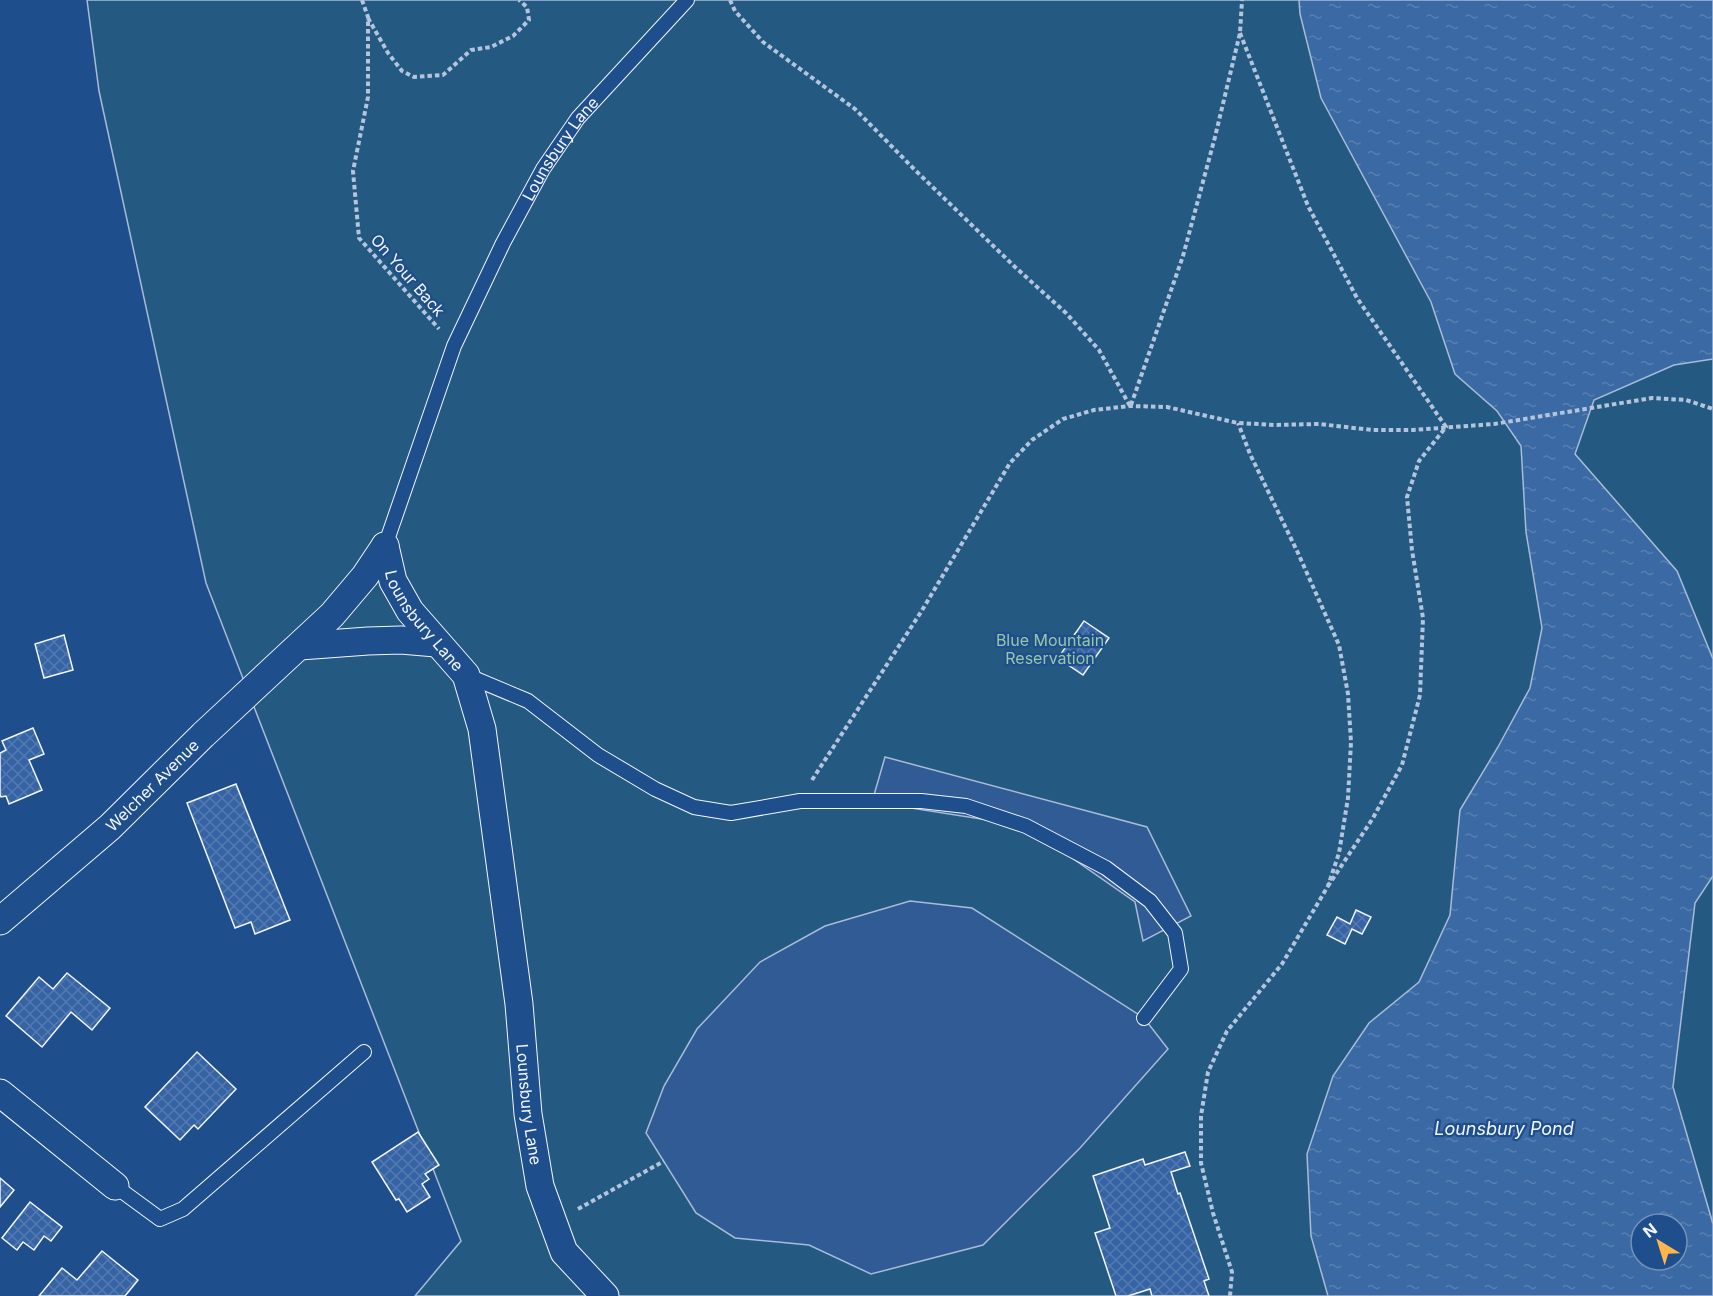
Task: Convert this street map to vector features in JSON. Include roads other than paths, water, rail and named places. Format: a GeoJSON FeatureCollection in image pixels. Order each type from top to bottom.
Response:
{"type":"FeatureCollection","features":[{"type":"Feature","properties":{"kind":"street","name":"Lounsbury Lane"},"geometry":{"type":"LineString","coordinates":[[385,546],[393,581],[410,611],[466,675],[482,729],[519,1004],[528,1114],[540,1186],[564,1252],[605,1296]]}},
{"type":"Feature","properties":{"kind":"street","name":"Welcher Avenue"},"geometry":{"type":"LineString","coordinates":[[0,921],[110,827],[203,735],[300,646],[350,595],[385,546]]}},
{"type":"Feature","properties":{"kind":"street"},"geometry":{"type":"LineString","coordinates":[[300,646],[401,640],[436,643]]}},
{"type":"Feature","properties":{"kind":"street"},"geometry":{"type":"LineString","coordinates":[[0,1093],[115,1186]]}},
{"type":"Feature","properties":{"kind":"lane","name":"Lounsbury Lane"},"geometry":{"type":"LineString","coordinates":[[385,546],[454,346],[503,243],[543,169],[578,118],[687,0]]}},
{"type":"Feature","properties":{"kind":"lane"},"geometry":{"type":"LineString","coordinates":[[466,675],[528,701],[598,754],[655,789],[694,807],[731,813],[800,801],[921,801],[966,806],[1026,826],[1106,868],[1150,901],[1175,933],[1181,969],[1144,1018]]}},
{"type":"Feature","properties":{"kind":"lane"},"geometry":{"type":"LineString","coordinates":[[115,1186],[160,1219],[183,1209],[364,1052]]}},
{"type":"Feature","properties":{"kind":"water","name":"Lounsbury Pond"},"geometry":{"type":"Polygon","coordinates":[[[1299,0],[1713,0],[1713,359],[1674,365],[1594,400],[1575,454],[1677,571],[1713,659],[1713,876],[1695,903],[1673,1087],[1713,1224],[1713,1296],[1328,1296],[1311,1236],[1307,1154],[1333,1076],[1369,1023],[1419,982],[1450,915],[1460,810],[1530,688],[1542,628],[1526,532],[1521,446],[1497,411],[1455,374],[1431,302],[1321,98],[1300,14],[1299,0]]]}},
{"type":"Feature","properties":{"kind":"park label","name":"Blue Mountain Reservation"},"geometry":{"type":"Point","coordinates":[1050,649]}}]}
